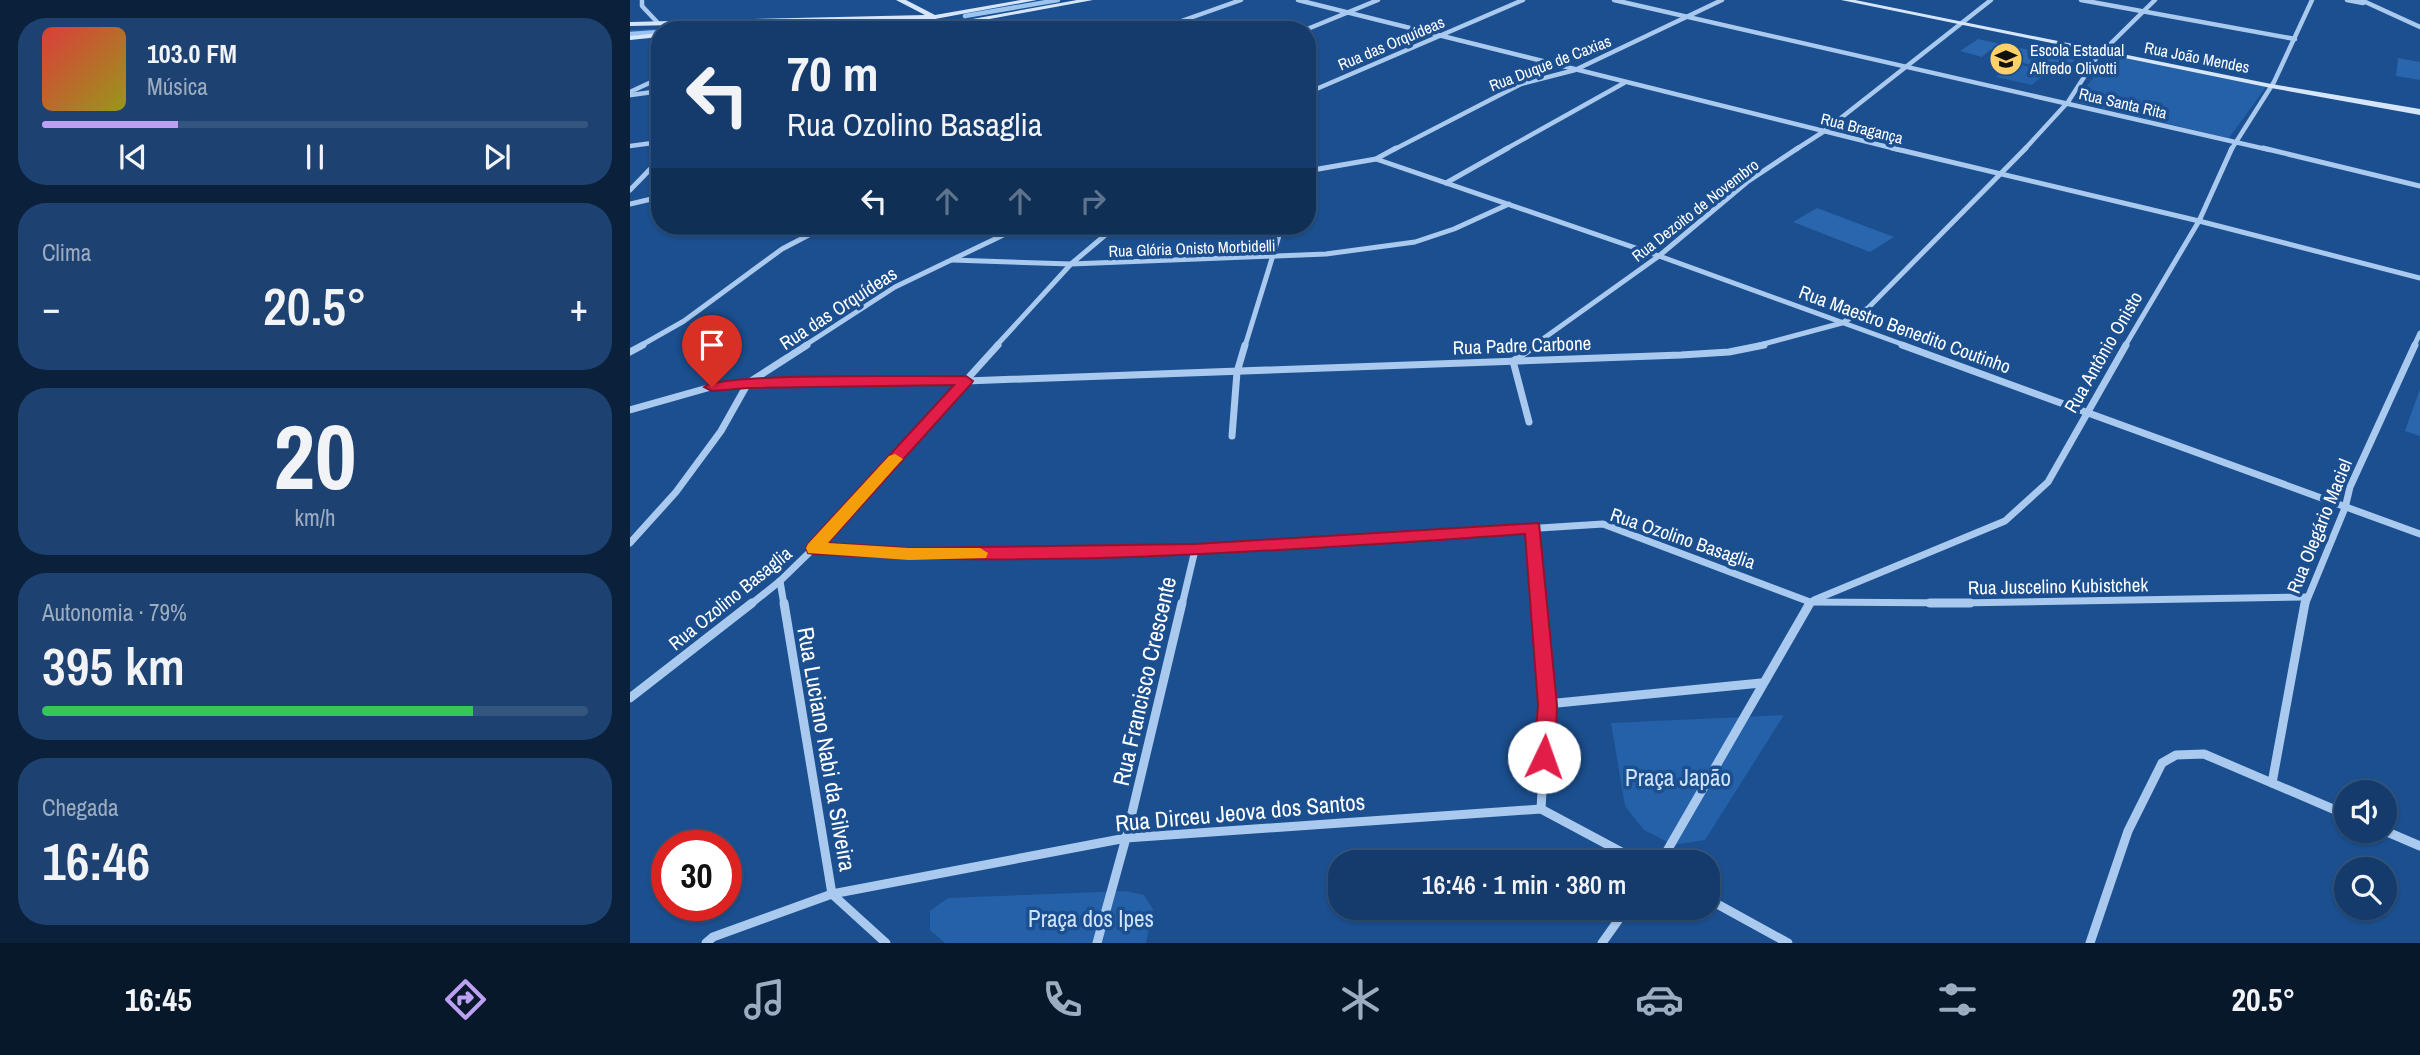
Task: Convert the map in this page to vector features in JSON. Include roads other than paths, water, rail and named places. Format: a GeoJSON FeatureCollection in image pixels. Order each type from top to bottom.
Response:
{"type":"FeatureCollection","features":[{"type":"Feature","properties":{"kind":"street"},"geometry":{"type":"LineString","coordinates":[[642,0],[642,6],[656,21]]}},
{"type":"Feature","properties":{"kind":"street"},"geometry":{"type":"LineString","coordinates":[[901,0],[940,21]]}},
{"type":"Feature","properties":{"kind":"street"},"geometry":{"type":"LineString","coordinates":[[713,21],[935,17],[1033,0]]}},
{"type":"Feature","properties":{"kind":"street"},"geometry":{"type":"LineString","coordinates":[[985,21],[1089,0]]}},
{"type":"Feature","properties":{"kind":"street"},"geometry":{"type":"LineString","coordinates":[[1182,21],[1241,0]]}},
{"type":"Feature","properties":{"kind":"street","name":"Rua Bragança"},"geometry":{"type":"LineString","coordinates":[[1298,0],[1823,132],[2199,220],[2420,278]]}},
{"type":"Feature","properties":{"kind":"street"},"geometry":{"type":"LineString","coordinates":[[1316,26],[1378,0]]}},
{"type":"Feature","properties":{"kind":"street","name":"Rua das Orquídeas"},"geometry":{"type":"LineString","coordinates":[[1316,89],[1523,0]]}},
{"type":"Feature","properties":{"kind":"street","name":"Rua Santa Rita"},"geometry":{"type":"LineString","coordinates":[[1615,0],[2068,102],[2420,186]]}},
{"type":"Feature","properties":{"kind":"street","name":"Rua Duque de Caxias"},"geometry":{"type":"LineString","coordinates":[[1316,169],[1376,159],[1521,84],[1575,70],[1722,0]]}},
{"type":"Feature","properties":{"kind":"street","name":"Rua João Mendes"},"geometry":{"type":"LineString","coordinates":[[1845,0],[2271,86],[2420,112]]}},
{"type":"Feature","properties":{"kind":"street","name":"Rua Dezoito de Novembro"},"geometry":{"type":"LineString","coordinates":[[1513,361],[1659,256],[1747,182],[1823,132],[1991,0]]}},
{"type":"Feature","properties":{"kind":"street"},"geometry":{"type":"LineString","coordinates":[[2081,0],[2295,39]]}},
{"type":"Feature","properties":{"kind":"street","name":"Rua Padre Carbone"},"geometry":{"type":"LineString","coordinates":[[630,410],[712,387],[748,383],[966,381],[1237,372],[1729,352],[1777,342],[1842,323],[1881,296],[2002,175],[2068,102],[2102,52],[2155,0]]}},
{"type":"Feature","properties":{"kind":"street","name":"Rua Antônio Onisto"},"geometry":{"type":"LineString","coordinates":[[1810,602],[2005,521],[2048,482],[2199,220],[2235,142],[2271,86],[2312,0]]}},
{"type":"Feature","properties":{"kind":"street"},"geometry":{"type":"LineString","coordinates":[[2347,0],[2366,3]]}},
{"type":"Feature","properties":{"kind":"street"},"geometry":{"type":"LineString","coordinates":[[2361,0],[2420,27]]}},
{"type":"Feature","properties":{"kind":"street"},"geometry":{"type":"LineString","coordinates":[[630,24],[651,22]]}},
{"type":"Feature","properties":{"kind":"street"},"geometry":{"type":"LineString","coordinates":[[630,38],[651,36]]}},
{"type":"Feature","properties":{"kind":"street"},"geometry":{"type":"LineString","coordinates":[[630,94],[651,83]]}},
{"type":"Feature","properties":{"kind":"street"},"geometry":{"type":"LineString","coordinates":[[1446,183],[1624,83]]}},
{"type":"Feature","properties":{"kind":"street"},"geometry":{"type":"LineString","coordinates":[[630,94],[651,92]]}},
{"type":"Feature","properties":{"kind":"street"},"geometry":{"type":"LineString","coordinates":[[630,146],[651,143]]}},
{"type":"Feature","properties":{"kind":"street","name":"Rua Maestro Benedito Coutinho"},"geometry":{"type":"LineString","coordinates":[[1376,159],[1659,256],[2420,534]]}},
{"type":"Feature","properties":{"kind":"street"},"geometry":{"type":"LineString","coordinates":[[630,190],[651,168]]}},
{"type":"Feature","properties":{"kind":"street"},"geometry":{"type":"LineString","coordinates":[[630,204],[651,199]]}},
{"type":"Feature","properties":{"kind":"street","name":"Rua Glória Onisto Morbidelli"},"geometry":{"type":"LineString","coordinates":[[952,260],[1071,264],[1273,258],[1382,248],[1415,242],[1454,229],[1509,204]]}},
{"type":"Feature","properties":{"kind":"street"},"geometry":{"type":"LineString","coordinates":[[630,352],[684,321],[782,249],[808,235]]}},
{"type":"Feature","properties":{"kind":"street","name":"Rua das Orquídeas"},"geometry":{"type":"LineString","coordinates":[[748,383],[895,287],[1003,235]]}},
{"type":"Feature","properties":{"kind":"street"},"geometry":{"type":"LineString","coordinates":[[814,548],[1071,264],[1105,235]]}},
{"type":"Feature","properties":{"kind":"street"},"geometry":{"type":"LineString","coordinates":[[1233,436],[1237,372],[1279,235]]}},
{"type":"Feature","properties":{"kind":"street","name":"Rua Olegário Maciel"},"geometry":{"type":"LineString","coordinates":[[2272,783],[2306,597],[2346,508],[2350,487],[2420,333]]}},
{"type":"Feature","properties":{"kind":"street"},"geometry":{"type":"LineString","coordinates":[[1513,361],[1529,422]]}},
{"type":"Feature","properties":{"kind":"street"},"geometry":{"type":"LineString","coordinates":[[630,543],[676,492],[720,431],[748,383]]}},
{"type":"Feature","properties":{"kind":"street","name":"Rua Ozolino Basaglia"},"geometry":{"type":"LineString","coordinates":[[630,698],[779,581],[814,548],[909,554],[1195,550],[1603,524],[1810,602]]}},
{"type":"Feature","properties":{"kind":"street"},"geometry":{"type":"LineString","coordinates":[[1533,527],[1548,705],[1541,809],[1618,850]]}},
{"type":"Feature","properties":{"kind":"street","name":"Rua Francisco Crescente"},"geometry":{"type":"LineString","coordinates":[[1097,943],[1126,838],[1195,550]]}},
{"type":"Feature","properties":{"kind":"street","name":"Rua Luciano Nabi da Silveira"},"geometry":{"type":"LineString","coordinates":[[779,581],[832,894],[886,943]]}},
{"type":"Feature","properties":{"kind":"street","name":"Rua Juscelino Kubistchek"},"geometry":{"type":"LineString","coordinates":[[1810,602],[1959,603],[2306,597]]}},
{"type":"Feature","properties":{"kind":"street"},"geometry":{"type":"LineString","coordinates":[[1667,850],[1810,602]]}},
{"type":"Feature","properties":{"kind":"street"},"geometry":{"type":"LineString","coordinates":[[1548,705],[1761,683]]}},
{"type":"Feature","properties":{"kind":"street"},"geometry":{"type":"LineString","coordinates":[[2090,943],[2128,831],[2162,763],[2176,755],[2204,754],[2334,809]]}},
{"type":"Feature","properties":{"kind":"street","name":"Rua Dirceu Jeova dos Santos"},"geometry":{"type":"LineString","coordinates":[[706,943],[713,937],[832,894],[1126,838],[1541,809]]}},
{"type":"Feature","properties":{"kind":"street"},"geometry":{"type":"LineString","coordinates":[[2397,836],[2420,846]]}},
{"type":"Feature","properties":{"kind":"street"},"geometry":{"type":"LineString","coordinates":[[1720,906],[1788,943]]}},
{"type":"Feature","properties":{"kind":"street"},"geometry":{"type":"LineString","coordinates":[[1601,943],[1618,920]]}},
{"type":"Feature","properties":{"kind":"waterway"},"geometry":{"type":"LineString","coordinates":[[965,16],[1058,0]]}},
{"type":"Feature","properties":{"kind":"waterway"},"geometry":{"type":"LineString","coordinates":[[630,34],[651,33]]}},
{"type":"Feature","properties":{"kind":"place","name":"Escola Estadual Alfredo Olivotti"},"geometry":{"type":"Point","coordinates":[2006,59]}},
{"type":"Feature","properties":{"kind":"park label","name":"Praça Japão"},"geometry":{"type":"Point","coordinates":[1678,777]}},
{"type":"Feature","properties":{"kind":"park label","name":"Praça dos Ipes"},"geometry":{"type":"Point","coordinates":[1091,918]}}]}
